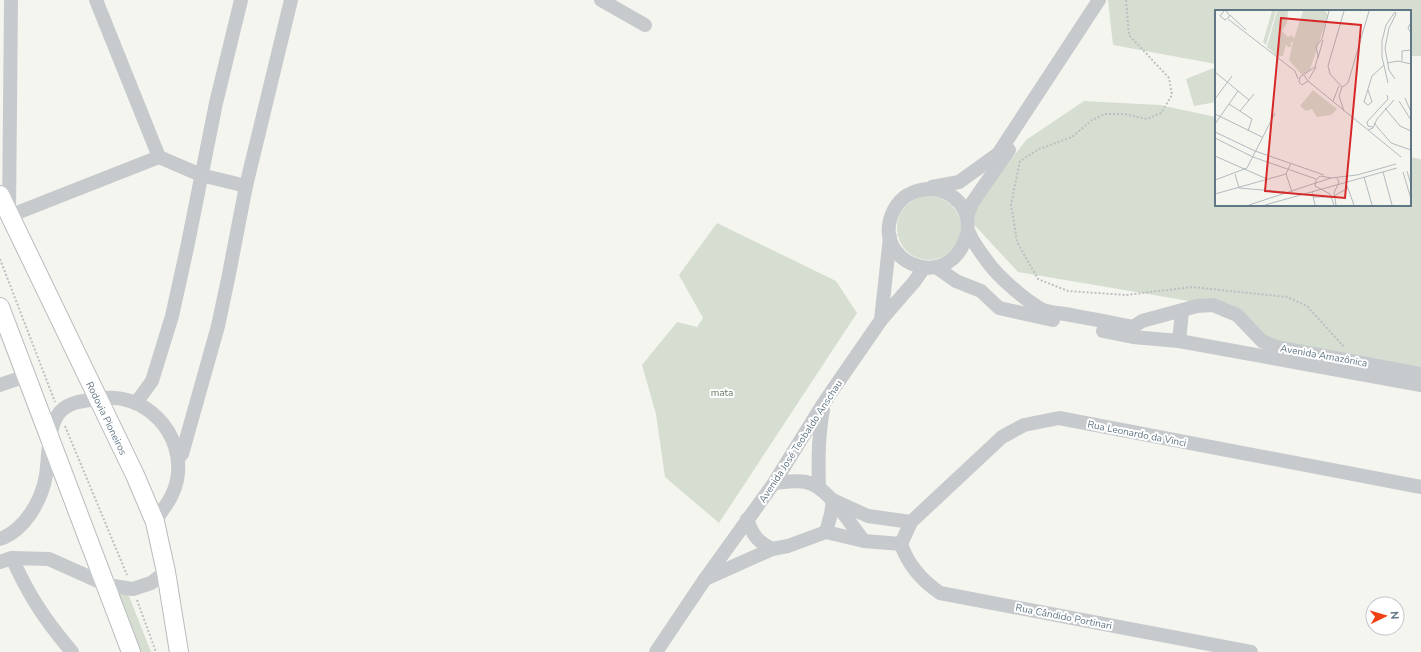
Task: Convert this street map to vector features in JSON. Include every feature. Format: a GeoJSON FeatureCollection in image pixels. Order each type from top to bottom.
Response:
{"type":"FeatureCollection","features":[{"type":"Feature","properties":{"kind":"main road","name":"Rodovia Pioneiros"},"geometry":{"type":"LineString","coordinates":[[0,195],[135,475],[155,522],[166,572],[179,652]]}},
{"type":"Feature","properties":{"kind":"main road"},"geometry":{"type":"LineString","coordinates":[[0,307],[106,585],[126,650]]}},
{"type":"Feature","properties":{"kind":"street"},"geometry":{"type":"LineString","coordinates":[[11,0],[9,216],[159,158],[200,175],[246,186]]}},
{"type":"Feature","properties":{"kind":"street"},"geometry":{"type":"LineString","coordinates":[[136,403],[152,381],[164,342],[187,248],[200,175],[240,0]]}},
{"type":"Feature","properties":{"kind":"street"},"geometry":{"type":"LineString","coordinates":[[178,459],[182,454],[218,326],[246,186],[290,0]]}},
{"type":"Feature","properties":{"kind":"street"},"geometry":{"type":"LineString","coordinates":[[601,0],[645,25]]}},
{"type":"Feature","properties":{"kind":"street"},"geometry":{"type":"LineString","coordinates":[[930,268],[912,264],[902,257],[894,247],[890,235],[890,223],[893,211],[900,200],[911,192],[924,188],[959,182],[998,154],[1099,0]]}},
{"type":"Feature","properties":{"kind":"street"},"geometry":{"type":"LineString","coordinates":[[881,320],[914,282],[930,268],[948,263],[958,256],[965,244],[972,203],[990,179],[1107,0]]}},
{"type":"Feature","properties":{"kind":"street"},"geometry":{"type":"LineString","coordinates":[[100,2],[159,158]]}},
{"type":"Feature","properties":{"kind":"street"},"geometry":{"type":"LineString","coordinates":[[924,188],[938,189],[951,195],[961,205],[968,224]]}},
{"type":"Feature","properties":{"kind":"street","name":"Avenida Amazônica"},"geometry":{"type":"LineString","coordinates":[[968,224],[987,262],[1010,284],[1042,310],[1133,332]]}},
{"type":"Feature","properties":{"kind":"street","name":"Avenida José Teobaldo Anschau"},"geometry":{"type":"LineString","coordinates":[[656,652],[705,579],[774,483],[825,401],[881,320],[890,235]]}},
{"type":"Feature","properties":{"kind":"street","name":"Avenida Amazônica"},"geometry":{"type":"LineString","coordinates":[[930,268],[981,291],[998,308],[1179,341],[1357,361],[1421,374]]}},
{"type":"Feature","properties":{"kind":"street","name":"Avenida Amazônica"},"geometry":{"type":"LineString","coordinates":[[1133,332],[1142,321],[1197,306],[1213,305],[1237,315],[1275,352],[1421,385]]}},
{"type":"Feature","properties":{"kind":"street"},"geometry":{"type":"LineString","coordinates":[[1179,341],[1182,311]]}},
{"type":"Feature","properties":{"kind":"street"},"geometry":{"type":"LineString","coordinates":[[0,385],[26,376]]}},
{"type":"Feature","properties":{"kind":"street"},"geometry":{"type":"LineString","coordinates":[[1,535],[19,526],[33,511],[46,476],[50,436],[63,409],[78,402],[106,397],[116,397],[136,403],[154,414],[172,439],[178,459],[178,470],[174,489],[168,503],[155,522]]}},
{"type":"Feature","properties":{"kind":"street"},"geometry":{"type":"LineString","coordinates":[[819,487],[820,430],[825,401]]}},
{"type":"Feature","properties":{"kind":"street","name":"Rua Leonardo da Vinci"},"geometry":{"type":"LineString","coordinates":[[901,544],[911,522],[1002,437],[1024,425],[1059,418],[1421,487]]}},
{"type":"Feature","properties":{"kind":"street"},"geometry":{"type":"LineString","coordinates":[[774,483],[807,482],[819,487],[833,500],[864,541]]}},
{"type":"Feature","properties":{"kind":"street"},"geometry":{"type":"LineString","coordinates":[[833,500],[868,516],[911,522]]}},
{"type":"Feature","properties":{"kind":"street"},"geometry":{"type":"LineString","coordinates":[[826,532],[833,500]]}},
{"type":"Feature","properties":{"kind":"street"},"geometry":{"type":"LineString","coordinates":[[747,519],[752,532],[760,543],[772,549]]}},
{"type":"Feature","properties":{"kind":"street"},"geometry":{"type":"LineString","coordinates":[[705,579],[772,549],[788,546],[826,532],[864,541],[901,544]]}},
{"type":"Feature","properties":{"kind":"street","name":"Rua Cândido Portinari"},"geometry":{"type":"LineString","coordinates":[[901,544],[906,559],[917,573],[940,593],[1251,652]]}},
{"type":"Feature","properties":{"kind":"street"},"geometry":{"type":"LineString","coordinates":[[6,560],[49,559],[106,585],[133,589],[151,583],[166,572]]}},
{"type":"Feature","properties":{"kind":"street"},"geometry":{"type":"LineString","coordinates":[[6,560],[50,627],[72,652]]}},
{"type":"Feature","properties":{"kind":"path"},"geometry":{"type":"LineString","coordinates":[[1126,0],[1129,35],[1169,78],[1172,95],[1161,112],[1154,116],[1147,119],[1124,114],[1105,114],[1092,120],[1072,137],[1039,149],[1020,161],[1012,204],[1017,242],[1038,279],[1068,291],[1126,295],[1192,287],[1287,297],[1307,306],[1357,361]]}},
{"type":"Feature","properties":{"kind":"path"},"geometry":{"type":"LineString","coordinates":[[0,259],[60,413],[133,589],[156,652]]}},
{"type":"Feature","properties":{"kind":"green space"},"geometry":{"type":"Polygon","coordinates":[[[1108,0],[1421,0],[1421,56],[1411,56],[1411,10],[1215,10],[1215,64],[1113,45],[1108,0]]]}},
{"type":"Feature","properties":{"kind":"green space"},"geometry":{"type":"Polygon","coordinates":[[[1215,67],[1215,102],[1194,106],[1186,79],[1215,67]]]}},
{"type":"Feature","properties":{"kind":"green space"},"geometry":{"type":"Polygon","coordinates":[[[1084,101],[1160,105],[1215,117],[1215,206],[1411,206],[1411,157],[1421,159],[1421,372],[1270,339],[1201,303],[1018,272],[967,217],[1026,140],[1084,101]]]}},
{"type":"Feature","properties":{"kind":"green space"},"geometry":{"type":"Polygon","coordinates":[[[923,196],[935,196],[952,205],[959,216],[961,228],[959,240],[952,251],[935,260],[923,260],[911,255],[902,246],[897,234],[897,222],[902,210],[911,201],[923,196]]]}},
{"type":"Feature","properties":{"kind":"green space","name":"mata"},"geometry":{"type":"Polygon","coordinates":[[[717,223],[836,281],[857,313],[719,523],[665,477],[656,414],[642,365],[677,322],[697,327],[703,318],[679,275],[717,223]]]}},
{"type":"Feature","properties":{"kind":"green space"},"geometry":{"type":"Polygon","coordinates":[[[127,591],[151,652],[139,652],[116,592],[127,591]]]}}]}
